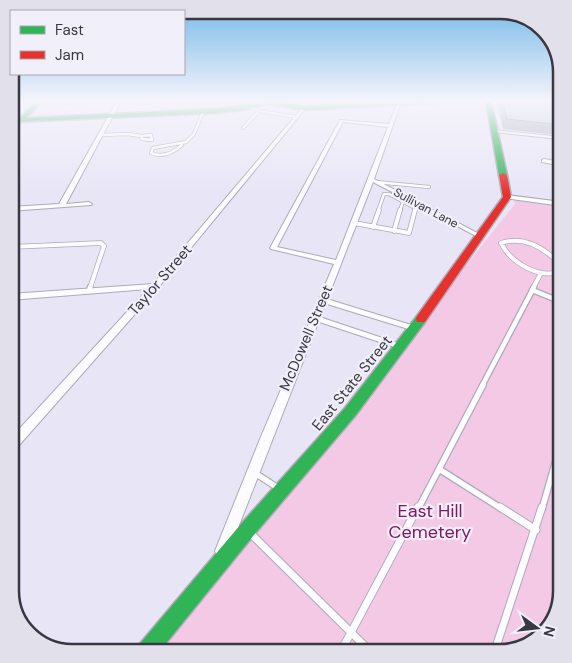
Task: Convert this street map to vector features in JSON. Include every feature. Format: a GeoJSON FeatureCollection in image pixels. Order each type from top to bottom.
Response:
{"type":"FeatureCollection","features":[{"type":"Feature","properties":{"kind":"main road"},"geometry":{"type":"LineString","coordinates":[[495,132],[507,197]]}},
{"type":"Feature","properties":{"kind":"main road","name":"East State Street"},"geometry":{"type":"LineString","coordinates":[[153,644],[281,490],[350,412],[414,329],[507,197]]}},
{"type":"Feature","properties":{"kind":"street"},"geometry":{"type":"LineString","coordinates":[[62,205],[103,132]]}},
{"type":"Feature","properties":{"kind":"street","name":"Taylor Street"},"geometry":{"type":"LineString","coordinates":[[19,437],[155,286],[277,132]]}},
{"type":"Feature","properties":{"kind":"street"},"geometry":{"type":"LineString","coordinates":[[336,132],[272,248],[338,263]]}},
{"type":"Feature","properties":{"kind":"street","name":"McDowell Street"},"geometry":{"type":"LineString","coordinates":[[214,572],[252,471],[354,223],[374,181],[389,132]]}},
{"type":"Feature","properties":{"kind":"street"},"geometry":{"type":"LineString","coordinates":[[504,132],[553,137]]}},
{"type":"Feature","properties":{"kind":"street"},"geometry":{"type":"LineString","coordinates":[[544,162],[553,163]]}},
{"type":"Feature","properties":{"kind":"street","name":"Sullivan Lane"},"geometry":{"type":"LineString","coordinates":[[374,181],[418,206],[480,236]]}},
{"type":"Feature","properties":{"kind":"street"},"geometry":{"type":"LineString","coordinates":[[507,197],[553,203]]}},
{"type":"Feature","properties":{"kind":"street"},"geometry":{"type":"LineString","coordinates":[[19,208],[89,204]]}},
{"type":"Feature","properties":{"kind":"street"},"geometry":{"type":"LineString","coordinates":[[19,295],[155,286]]}},
{"type":"Feature","properties":{"kind":"lane"},"geometry":{"type":"LineString","coordinates":[[101,135],[128,134],[151,136],[153,148],[151,153],[159,156],[172,152],[194,135],[195,132]]}},
{"type":"Feature","properties":{"kind":"lane"},"geometry":{"type":"LineString","coordinates":[[142,136],[144,141],[151,141]]}},
{"type":"Feature","properties":{"kind":"lane"},"geometry":{"type":"LineString","coordinates":[[153,148],[182,145]]}},
{"type":"Feature","properties":{"kind":"lane"},"geometry":{"type":"LineString","coordinates":[[374,181],[429,187]]}},
{"type":"Feature","properties":{"kind":"lane"},"geometry":{"type":"LineString","coordinates":[[354,223],[373,227],[394,231],[410,232],[418,206],[389,194],[384,194],[373,227]]}},
{"type":"Feature","properties":{"kind":"lane"},"geometry":{"type":"LineString","coordinates":[[394,231],[403,201]]}},
{"type":"Feature","properties":{"kind":"lane"},"geometry":{"type":"LineString","coordinates":[[553,258],[533,245],[511,240],[500,243],[507,255],[513,260],[541,273],[553,274]]}},
{"type":"Feature","properties":{"kind":"lane"},"geometry":{"type":"LineString","coordinates":[[19,247],[101,243],[104,246],[89,291]]}},
{"type":"Feature","properties":{"kind":"lane"},"geometry":{"type":"LineString","coordinates":[[345,644],[440,469],[541,273]]}},
{"type":"Feature","properties":{"kind":"lane"},"geometry":{"type":"LineString","coordinates":[[532,290],[553,298]]}},
{"type":"Feature","properties":{"kind":"lane"},"geometry":{"type":"LineString","coordinates":[[322,300],[414,329]]}},
{"type":"Feature","properties":{"kind":"lane"},"geometry":{"type":"LineString","coordinates":[[315,318],[400,346]]}},
{"type":"Feature","properties":{"kind":"lane"},"geometry":{"type":"LineString","coordinates":[[440,469],[536,530]]}},
{"type":"Feature","properties":{"kind":"lane"},"geometry":{"type":"LineString","coordinates":[[497,644],[536,530],[553,470]]}},
{"type":"Feature","properties":{"kind":"lane"},"geometry":{"type":"LineString","coordinates":[[252,471],[281,490]]}},
{"type":"Feature","properties":{"kind":"lane"},"geometry":{"type":"LineString","coordinates":[[247,530],[272,552],[363,644]]}},
{"type":"Feature","properties":{"kind":"green space","name":"East Hill Cemetery"},"geometry":{"type":"Polygon","coordinates":[[[514,200],[553,205],[553,591],[548,614],[538,629],[523,639],[500,644],[162,644],[515,204],[514,200]]]}},
{"type":"Feature","properties":{"kind":"traffic: fast"},"geometry":{"type":"LineString","coordinates":[[494,132],[503,175]]}},
{"type":"Feature","properties":{"kind":"traffic: fast"},"geometry":{"type":"LineString","coordinates":[[152,644],[247,530],[350,412],[421,319]]}},
{"type":"Feature","properties":{"kind":"traffic: jam"},"geometry":{"type":"LineString","coordinates":[[421,319],[507,197],[503,175]]}}]}
